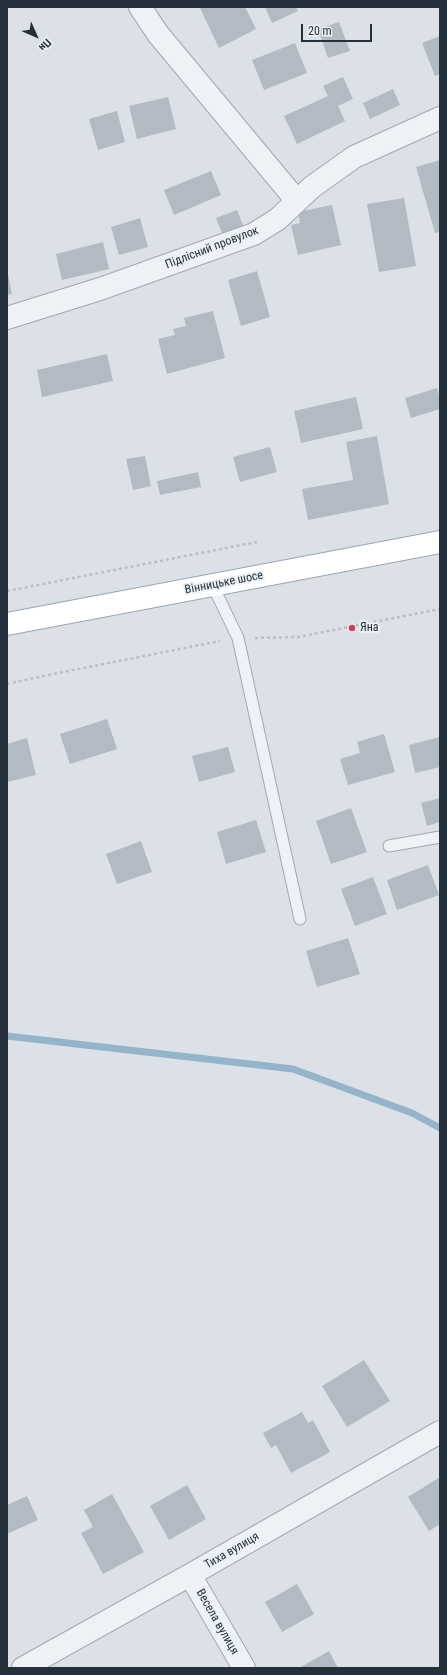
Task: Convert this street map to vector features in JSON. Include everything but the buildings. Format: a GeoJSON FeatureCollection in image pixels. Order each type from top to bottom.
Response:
{"type":"FeatureCollection","features":[{"type":"Feature","properties":{"kind":"main road","name":"Вінницьке шосе"},"geometry":{"type":"LineString","coordinates":[[7,624],[440,542]]}},
{"type":"Feature","properties":{"kind":"street"},"geometry":{"type":"LineString","coordinates":[[140,7],[158,34],[297,201]]}},
{"type":"Feature","properties":{"kind":"street","name":"Підлісний провулок"},"geometry":{"type":"LineString","coordinates":[[7,318],[100,289],[254,234],[278,219],[312,187],[354,157],[440,118]]}},
{"type":"Feature","properties":{"kind":"street","name":"Тиха вулиця"},"geometry":{"type":"LineString","coordinates":[[23,1668],[190,1575],[440,1432]]}},
{"type":"Feature","properties":{"kind":"street","name":"Весела вулиця"},"geometry":{"type":"LineString","coordinates":[[190,1575],[244,1668]]}},
{"type":"Feature","properties":{"kind":"lane"},"geometry":{"type":"LineString","coordinates":[[213,586],[238,638],[300,919]]}},
{"type":"Feature","properties":{"kind":"lane"},"geometry":{"type":"LineString","coordinates":[[389,846],[440,837]]}},
{"type":"Feature","properties":{"kind":"path"},"geometry":{"type":"LineString","coordinates":[[7,591],[257,542]]}},
{"type":"Feature","properties":{"kind":"path"},"geometry":{"type":"LineString","coordinates":[[7,684],[238,638],[298,637],[440,609]]}},
{"type":"Feature","properties":{"kind":"waterway"},"geometry":{"type":"LineString","coordinates":[[7,1036],[293,1069],[412,1113],[440,1128]]}},
{"type":"Feature","properties":{"kind":"place","name":"Яна"},"geometry":{"type":"Point","coordinates":[352,628]}}]}
